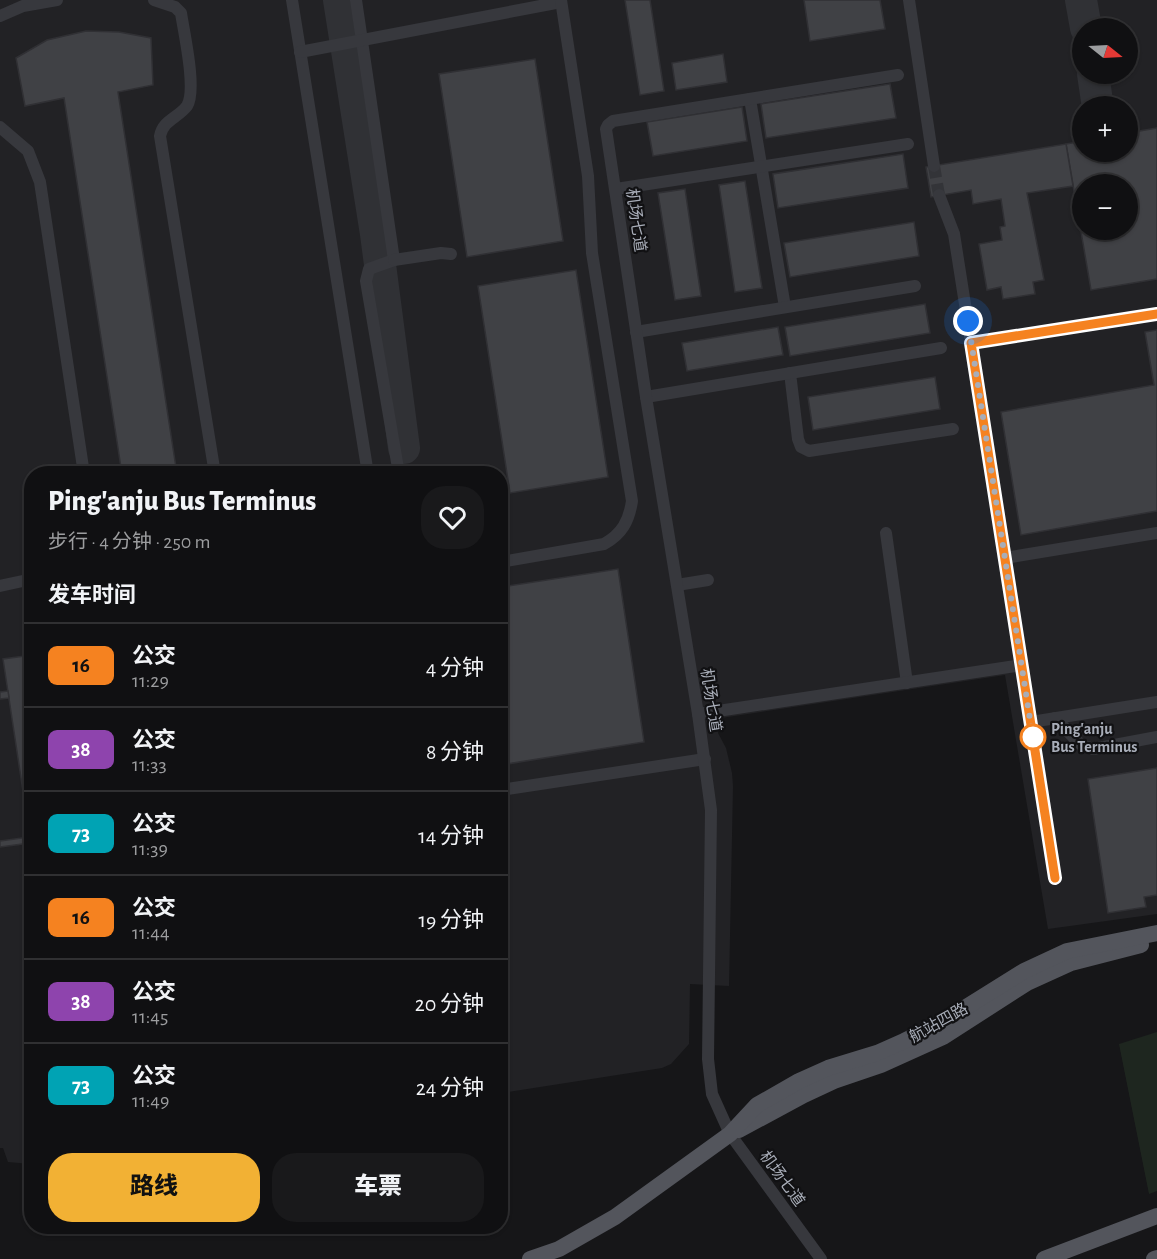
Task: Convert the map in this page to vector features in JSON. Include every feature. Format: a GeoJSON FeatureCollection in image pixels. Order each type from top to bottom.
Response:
{"type":"FeatureCollection","features":[{"type":"Feature","properties":{"kind":"main road","name":"航站四路"},"geometry":{"type":"LineString","coordinates":[[730,1134],[757,1105],[799,1081],[828,1068],[877,1053],[939,1024],[1024,971],[1066,951],[1157,933]]}},
{"type":"Feature","properties":{"kind":"main road","name":"航站四路"},"geometry":{"type":"LineString","coordinates":[[530,1259],[559,1249],[599,1227],[730,1134],[804,1095],[834,1081],[881,1065],[943,1036],[1028,983],[1071,963],[1140,945],[1157,944]]}},
{"type":"Feature","properties":{"kind":"main road"},"geometry":{"type":"LineString","coordinates":[[1044,1259],[1157,1216]]}},
{"type":"Feature","properties":{"kind":"street"},"geometry":{"type":"LineString","coordinates":[[0,16],[22,6],[57,0]]}},
{"type":"Feature","properties":{"kind":"street"},"geometry":{"type":"LineString","coordinates":[[154,0],[175,7],[181,13],[192,87],[186,107],[164,124],[160,136],[213,466]]}},
{"type":"Feature","properties":{"kind":"street"},"geometry":{"type":"LineString","coordinates":[[292,0],[367,466]]}},
{"type":"Feature","properties":{"kind":"street"},"geometry":{"type":"LineString","coordinates":[[356,0],[394,260]]}},
{"type":"Feature","properties":{"kind":"street"},"geometry":{"type":"LineString","coordinates":[[909,0],[934,166]]}},
{"type":"Feature","properties":{"kind":"street"},"geometry":{"type":"LineString","coordinates":[[300,52],[561,1],[588,176],[592,253],[632,501],[627,523],[614,539],[604,544],[508,561]]}},
{"type":"Feature","properties":{"kind":"street"},"geometry":{"type":"LineString","coordinates":[[785,307],[750,99],[898,75]]}},
{"type":"Feature","properties":{"kind":"street","name":"机场七道"},"geometry":{"type":"LineString","coordinates":[[750,99],[613,122],[606,129],[646,397],[705,759],[711,810],[708,1059],[712,1094],[730,1134],[821,1259]]}},
{"type":"Feature","properties":{"kind":"street"},"geometry":{"type":"LineString","coordinates":[[0,127],[28,151],[40,182],[83,466]]}},
{"type":"Feature","properties":{"kind":"street"},"geometry":{"type":"LineString","coordinates":[[616,189],[908,144]]}},
{"type":"Feature","properties":{"kind":"street"},"geometry":{"type":"LineString","coordinates":[[939,195],[954,234],[1055,878]]}},
{"type":"Feature","properties":{"kind":"street"},"geometry":{"type":"LineString","coordinates":[[398,466],[366,280],[369,269],[394,260],[441,253],[451,254]]}},
{"type":"Feature","properties":{"kind":"street"},"geometry":{"type":"LineString","coordinates":[[636,332],[915,286]]}},
{"type":"Feature","properties":{"kind":"street"},"geometry":{"type":"LineString","coordinates":[[971,343],[1157,314]]}},
{"type":"Feature","properties":{"kind":"street"},"geometry":{"type":"LineString","coordinates":[[646,397],[941,348]]}},
{"type":"Feature","properties":{"kind":"street"},"geometry":{"type":"LineString","coordinates":[[790,373],[798,440],[801,447],[809,452],[953,429]]}},
{"type":"Feature","properties":{"kind":"street"},"geometry":{"type":"LineString","coordinates":[[886,533],[907,683]]}},
{"type":"Feature","properties":{"kind":"street"},"geometry":{"type":"LineString","coordinates":[[1005,558],[1157,533]]}},
{"type":"Feature","properties":{"kind":"street"},"geometry":{"type":"LineString","coordinates":[[677,585],[708,580]]}},
{"type":"Feature","properties":{"kind":"street"},"geometry":{"type":"LineString","coordinates":[[0,586],[24,581]]}},
{"type":"Feature","properties":{"kind":"street"},"geometry":{"type":"LineString","coordinates":[[698,714],[1022,665]]}},
{"type":"Feature","properties":{"kind":"street"},"geometry":{"type":"LineString","coordinates":[[1030,723],[1157,702]]}},
{"type":"Feature","properties":{"kind":"street"},"geometry":{"type":"LineString","coordinates":[[1055,718],[1080,744],[1093,748],[1157,737]]}},
{"type":"Feature","properties":{"kind":"street"},"geometry":{"type":"LineString","coordinates":[[508,789],[705,759]]}},
{"type":"Feature","properties":{"kind":"shaded area"},"geometry":{"type":"Polygon","coordinates":[[[0,0],[1157,0],[1157,914],[1048,929],[1005,675],[721,718],[718,733],[726,748],[733,786],[729,986],[690,984],[689,1044],[671,1064],[662,1068],[508,1092],[508,466],[24,466],[24,1163],[8,1162],[3,1148],[0,1148],[0,0]]]}},
{"type":"Feature","properties":{"kind":"shaded area"},"geometry":{"type":"Polygon","coordinates":[[[1157,1032],[1157,1191],[1149,1194],[1119,1044],[1157,1032]]]}},
{"type":"Feature","properties":{"kind":"building"},"geometry":{"type":"Polygon","coordinates":[[[625,0],[650,0],[664,91],[640,95],[625,0]]]}},
{"type":"Feature","properties":{"kind":"building"},"geometry":{"type":"Polygon","coordinates":[[[804,0],[880,0],[885,29],[810,41],[804,0]]]}},
{"type":"Feature","properties":{"kind":"building"},"geometry":{"type":"Polygon","coordinates":[[[86,31],[119,32],[151,38],[153,85],[118,92],[176,466],[121,466],[64,98],[25,106],[16,58],[47,40],[86,31]]]}},
{"type":"Feature","properties":{"kind":"building"},"geometry":{"type":"Polygon","coordinates":[[[723,54],[727,82],[676,90],[672,63],[723,54]]]}},
{"type":"Feature","properties":{"kind":"building"},"geometry":{"type":"Polygon","coordinates":[[[535,59],[563,241],[467,257],[439,74],[535,59]]]}},
{"type":"Feature","properties":{"kind":"building"},"geometry":{"type":"Polygon","coordinates":[[[890,84],[896,118],[766,138],[761,104],[890,84]]]}},
{"type":"Feature","properties":{"kind":"building"},"geometry":{"type":"Polygon","coordinates":[[[742,107],[747,141],[653,156],[647,122],[742,107]]]}},
{"type":"Feature","properties":{"kind":"building"},"geometry":{"type":"Polygon","coordinates":[[[1157,128],[1157,279],[1091,290],[1082,240],[1138,240],[1138,174],[1072,174],[1072,179],[1066,144],[1072,143],[1072,162],[1138,162],[1138,131],[1157,128]]]}},
{"type":"Feature","properties":{"kind":"building"},"geometry":{"type":"Polygon","coordinates":[[[1066,144],[1072,186],[1027,193],[1044,280],[1033,282],[1035,294],[1003,299],[1001,287],[987,290],[979,244],[1002,240],[1000,227],[1005,226],[1001,199],[973,204],[971,190],[931,197],[926,167],[1066,144]]]}},
{"type":"Feature","properties":{"kind":"building"},"geometry":{"type":"Polygon","coordinates":[[[903,154],[908,188],[778,208],[773,174],[903,154]]]}},
{"type":"Feature","properties":{"kind":"building"},"geometry":{"type":"Polygon","coordinates":[[[745,181],[762,288],[735,292],[719,185],[745,181]]]}},
{"type":"Feature","properties":{"kind":"building"},"geometry":{"type":"Polygon","coordinates":[[[685,189],[701,296],[675,300],[658,193],[685,189]]]}},
{"type":"Feature","properties":{"kind":"building"},"geometry":{"type":"Polygon","coordinates":[[[914,222],[919,256],[790,277],[784,243],[914,222]]]}},
{"type":"Feature","properties":{"kind":"building"},"geometry":{"type":"Polygon","coordinates":[[[576,270],[608,477],[510,493],[508,466],[506,466],[478,286],[576,270]]]}},
{"type":"Feature","properties":{"kind":"building"},"geometry":{"type":"Polygon","coordinates":[[[925,304],[930,333],[790,356],[785,327],[925,304]]]}},
{"type":"Feature","properties":{"kind":"building"},"geometry":{"type":"Polygon","coordinates":[[[778,327],[783,355],[687,371],[682,343],[778,327]]]}},
{"type":"Feature","properties":{"kind":"building"},"geometry":{"type":"Polygon","coordinates":[[[1157,330],[1157,511],[1021,535],[1001,412],[1154,385],[1145,332],[1157,330]]]}},
{"type":"Feature","properties":{"kind":"building"},"geometry":{"type":"Polygon","coordinates":[[[935,377],[940,409],[813,430],[808,397],[935,377]]]}},
{"type":"Feature","properties":{"kind":"building"},"geometry":{"type":"Polygon","coordinates":[[[618,569],[644,742],[508,764],[508,586],[618,569]]]}},
{"type":"Feature","properties":{"kind":"building"},"geometry":{"type":"Polygon","coordinates":[[[24,656],[24,798],[3,659],[24,656]]]}},
{"type":"Feature","properties":{"kind":"building"},"geometry":{"type":"Polygon","coordinates":[[[8,691],[9,698],[0,699],[0,692],[8,691]]]}},
{"type":"Feature","properties":{"kind":"building"},"geometry":{"type":"Polygon","coordinates":[[[1157,768],[1157,895],[1144,897],[1146,907],[1108,913],[1088,779],[1157,768]]]}},
{"type":"Feature","properties":{"kind":"building"},"geometry":{"type":"Polygon","coordinates":[[[24,838],[24,844],[0,847],[0,841],[24,838]]]}},
{"type":"Feature","properties":{"kind":"taxiway"},"geometry":{"type":"LineString","coordinates":[[339,0],[376,234],[404,448]]}},
{"type":"Feature","properties":{"kind":"taxiway"},"geometry":{"type":"LineString","coordinates":[[1081,0],[1084,18]]}},
{"type":"Feature","properties":{"kind":"taxiway"},"geometry":{"type":"LineString","coordinates":[[1094,84],[1096,96]]}},
{"type":"Feature","properties":{"kind":"tunnel"},"geometry":{"type":"LineString","coordinates":[[934,166],[939,195]]}},
{"type":"Feature","properties":{"kind":"bus line","name":"16"},"geometry":{"type":"LineString","coordinates":[[1055,878],[971,343],[1157,314]]}},
{"type":"Feature","properties":{"kind":"place","name":"Ping'anju Bus Terminus"},"geometry":{"type":"Point","coordinates":[1033,737]}},
{"type":"Feature","properties":{"kind":"route"},"geometry":{"type":"LineString","coordinates":[[968,321],[1034,745],[1033,737]]}}]}
